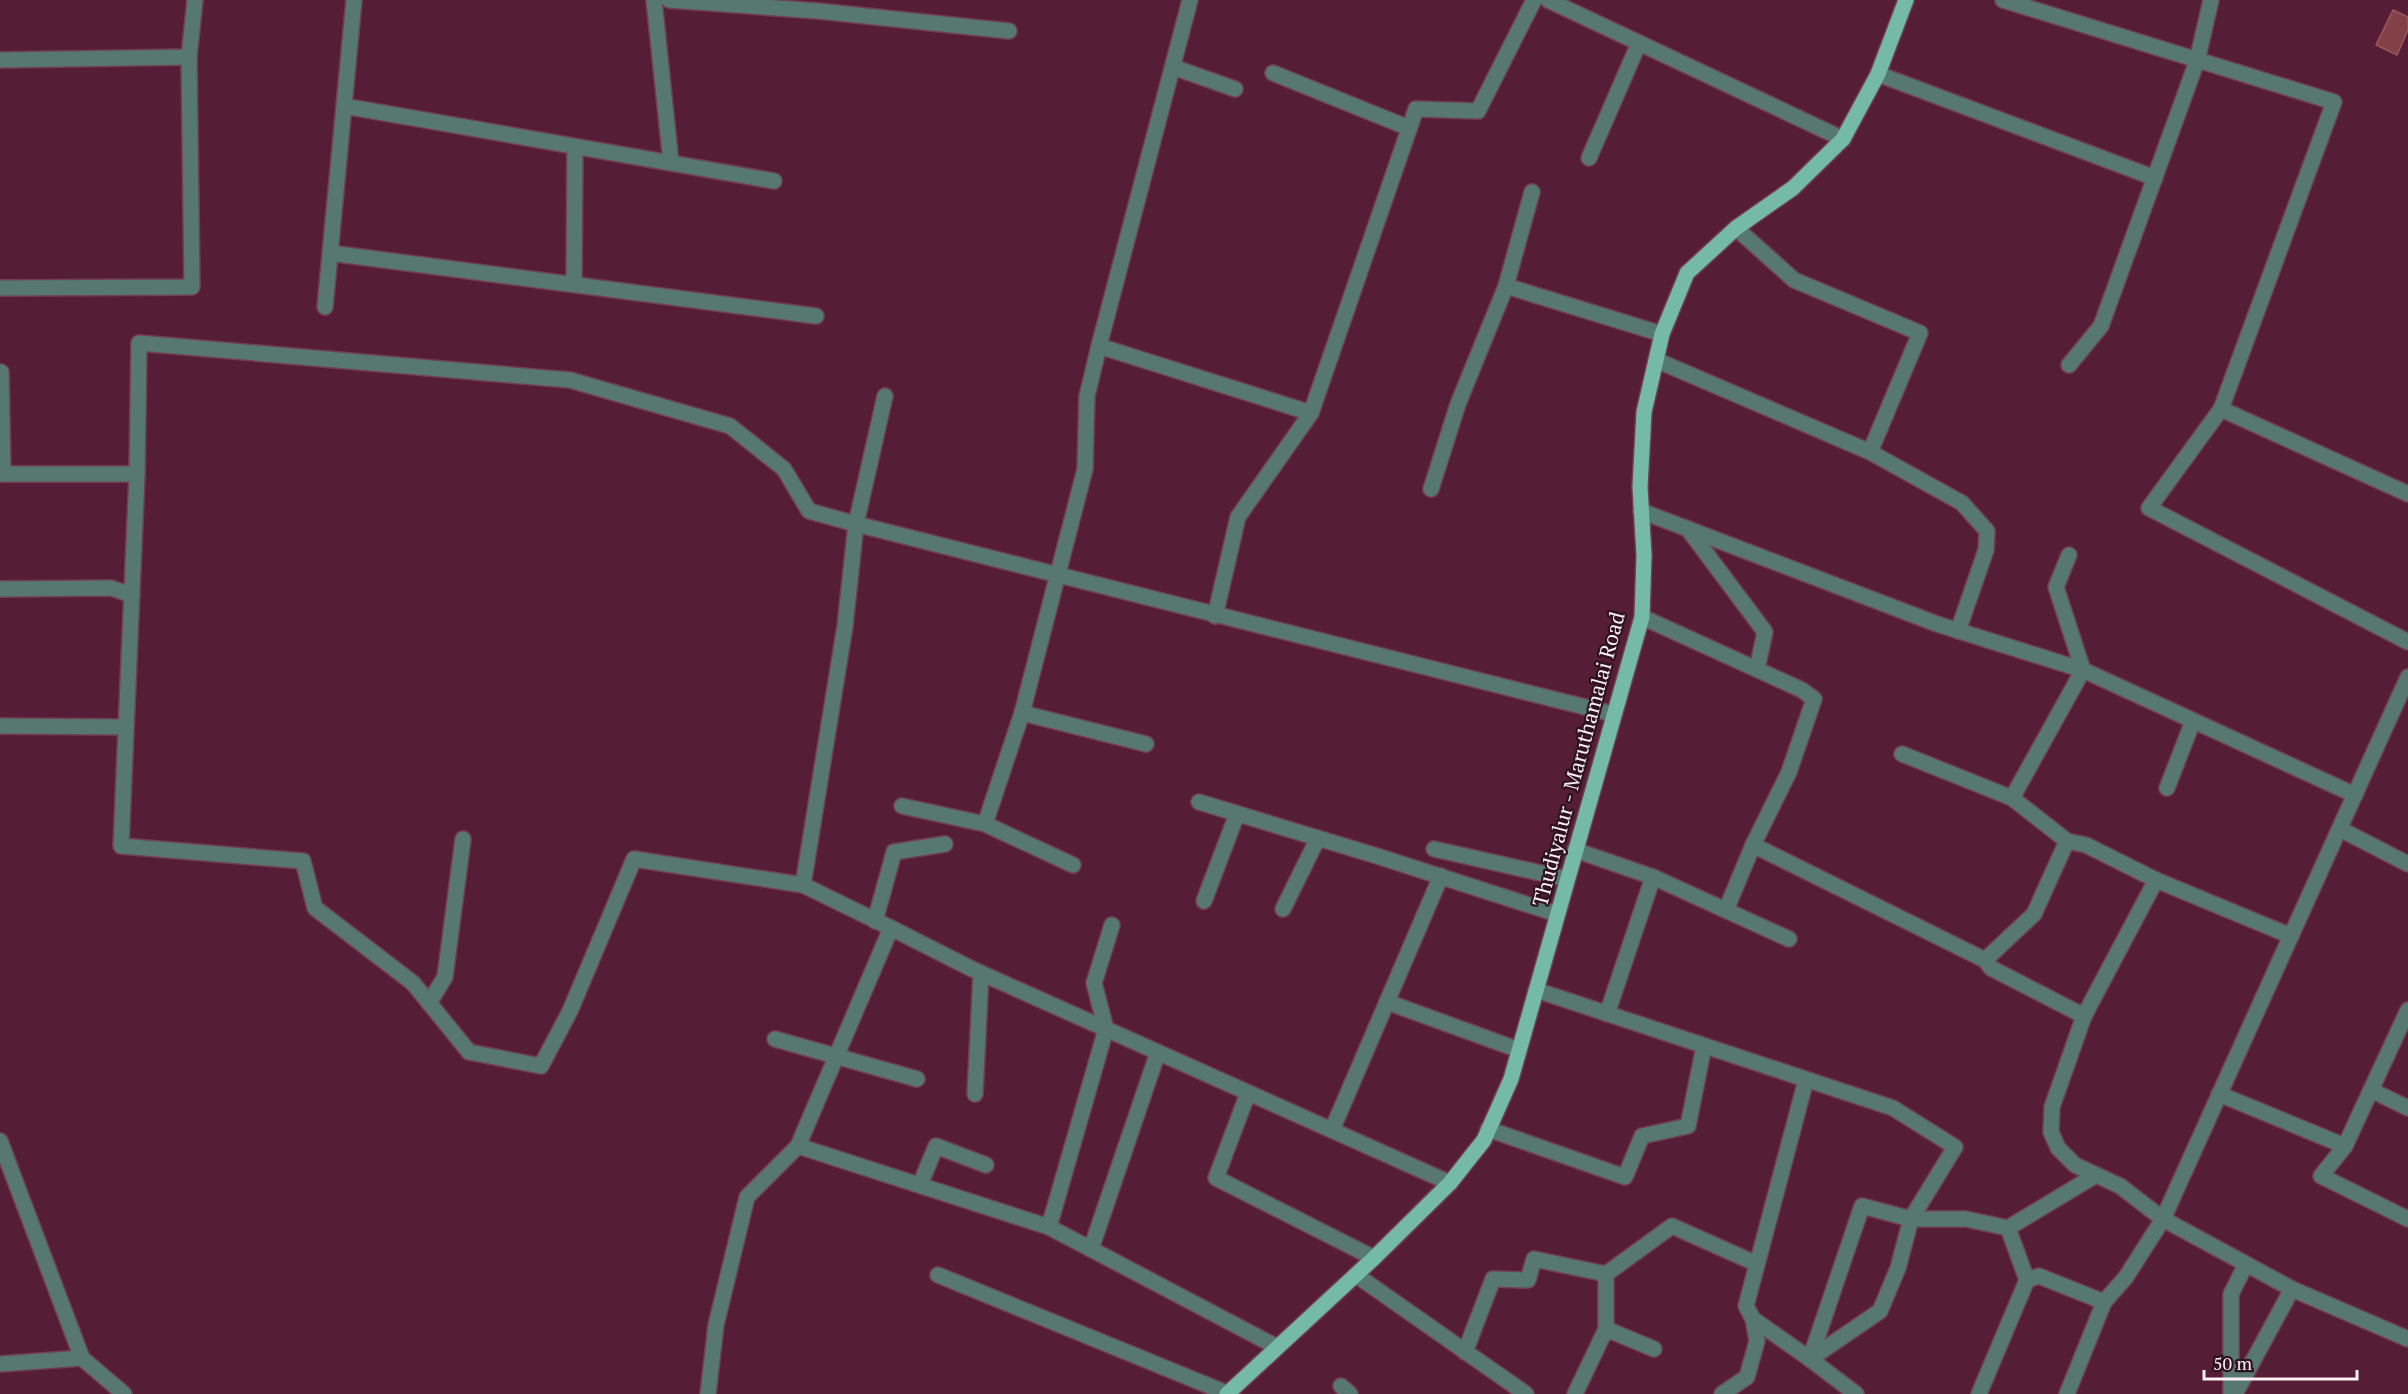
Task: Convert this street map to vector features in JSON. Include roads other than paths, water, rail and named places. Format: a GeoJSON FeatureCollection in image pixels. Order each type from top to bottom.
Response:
{"type":"FeatureCollection","features":[{"type":"Feature","properties":{"kind":"main road","name":"Thudiyalur - Maruthamalai Road"},"geometry":{"type":"LineString","coordinates":[[1228,1394],[1374,1258],[1450,1183],[1484,1140],[1511,1079],[1642,617],[1644,555],[1641,511],[1644,412],[1662,334],[1687,273],[1736,228],[1793,188],[1843,139],[1878,74],[1906,0]]}},
{"type":"Feature","properties":{"kind":"street"},"geometry":{"type":"LineString","coordinates":[[0,288],[192,287],[189,57],[195,0]]}},
{"type":"Feature","properties":{"kind":"street"},"geometry":{"type":"LineString","coordinates":[[325,307],[354,0]]}},
{"type":"Feature","properties":{"kind":"street"},"geometry":{"type":"LineString","coordinates":[[654,0],[671,163]]}},
{"type":"Feature","properties":{"kind":"street"},"geometry":{"type":"LineString","coordinates":[[669,0],[819,6],[1009,31]]}},
{"type":"Feature","properties":{"kind":"street"},"geometry":{"type":"LineString","coordinates":[[985,824],[1022,713],[1085,469],[1087,396],[1190,0]]}},
{"type":"Feature","properties":{"kind":"street"},"geometry":{"type":"LineString","coordinates":[[1215,616],[1238,517],[1311,413],[1416,109],[1478,111],[1534,0]]}},
{"type":"Feature","properties":{"kind":"street"},"geometry":{"type":"LineString","coordinates":[[1548,0],[1843,139]]}},
{"type":"Feature","properties":{"kind":"street"},"geometry":{"type":"LineString","coordinates":[[2003,0],[2334,102],[2222,409],[2149,508],[2408,642]]}},
{"type":"Feature","properties":{"kind":"street"},"geometry":{"type":"LineString","coordinates":[[2069,365],[2101,326],[2197,61],[2211,0]]}},
{"type":"Feature","properties":{"kind":"street"},"geometry":{"type":"LineString","coordinates":[[1588,158],[1639,43]]}},
{"type":"Feature","properties":{"kind":"street"},"geometry":{"type":"LineString","coordinates":[[0,60],[189,57]]}},
{"type":"Feature","properties":{"kind":"street"},"geometry":{"type":"LineString","coordinates":[[1173,67],[1235,89]]}},
{"type":"Feature","properties":{"kind":"street"},"geometry":{"type":"LineString","coordinates":[[1273,73],[1409,128]]}},
{"type":"Feature","properties":{"kind":"street"},"geometry":{"type":"LineString","coordinates":[[1878,74],[2155,178]]}},
{"type":"Feature","properties":{"kind":"street"},"geometry":{"type":"LineString","coordinates":[[344,106],[774,181]]}},
{"type":"Feature","properties":{"kind":"street"},"geometry":{"type":"LineString","coordinates":[[574,284],[575,147]]}},
{"type":"Feature","properties":{"kind":"street"},"geometry":{"type":"LineString","coordinates":[[1431,489],[1458,404],[1506,286],[1532,192]]}},
{"type":"Feature","properties":{"kind":"street"},"geometry":{"type":"LineString","coordinates":[[1736,228],[1794,280],[1920,333],[1870,452]]}},
{"type":"Feature","properties":{"kind":"street"},"geometry":{"type":"LineString","coordinates":[[330,253],[816,316]]}},
{"type":"Feature","properties":{"kind":"street"},"geometry":{"type":"LineString","coordinates":[[1506,286],[1662,334]]}},
{"type":"Feature","properties":{"kind":"street"},"geometry":{"type":"LineString","coordinates":[[1450,1183],[981,973],[803,885],[634,859],[570,1011],[541,1066],[469,1052],[412,983],[315,908],[303,861],[121,846],[137,474],[139,343],[570,380],[730,426],[784,469],[809,511],[1215,616],[1613,714]]}},
{"type":"Feature","properties":{"kind":"street"},"geometry":{"type":"LineString","coordinates":[[1099,346],[1311,413]]}},
{"type":"Feature","properties":{"kind":"street"},"geometry":{"type":"LineString","coordinates":[[1656,360],[1870,452],[1962,503],[1987,531],[1986,550],[1958,631]]}},
{"type":"Feature","properties":{"kind":"street"},"geometry":{"type":"LineString","coordinates":[[1,372],[2,474],[137,474]]}},
{"type":"Feature","properties":{"kind":"street"},"geometry":{"type":"LineString","coordinates":[[803,885],[844,626],[856,524],[885,396]]}},
{"type":"Feature","properties":{"kind":"street"},"geometry":{"type":"LineString","coordinates":[[2222,409],[2408,494]]}},
{"type":"Feature","properties":{"kind":"street"},"geometry":{"type":"LineString","coordinates":[[1641,511],[1958,631],[2082,670],[2355,795]]}},
{"type":"Feature","properties":{"kind":"street"},"geometry":{"type":"LineString","coordinates":[[1688,529],[1765,632],[1757,669]]}},
{"type":"Feature","properties":{"kind":"street"},"geometry":{"type":"LineString","coordinates":[[2012,798],[2082,670],[2056,587],[2069,555]]}},
{"type":"Feature","properties":{"kind":"street"},"geometry":{"type":"LineString","coordinates":[[0,589],[111,588],[132,595]]}},
{"type":"Feature","properties":{"kind":"street"},"geometry":{"type":"LineString","coordinates":[[1642,617],[1802,690],[1814,699],[1789,772],[1753,844],[1726,910]]}},
{"type":"Feature","properties":{"kind":"street"},"geometry":{"type":"LineString","coordinates":[[2067,1394],[2104,1302],[2126,1277],[2163,1219],[2408,677]]}},
{"type":"Feature","properties":{"kind":"street"},"geometry":{"type":"LineString","coordinates":[[1022,713],[1146,744]]}},
{"type":"Feature","properties":{"kind":"street"},"geometry":{"type":"LineString","coordinates":[[2167,788],[2193,721]]}},
{"type":"Feature","properties":{"kind":"street"},"geometry":{"type":"LineString","coordinates":[[0,726],[126,727]]}},
{"type":"Feature","properties":{"kind":"street"},"geometry":{"type":"LineString","coordinates":[[1902,754],[2012,798],[2067,841],[2086,845],[2156,880],[2291,936]]}},
{"type":"Feature","properties":{"kind":"street"},"geometry":{"type":"LineString","coordinates":[[1199,802],[1317,837],[1557,914]]}},
{"type":"Feature","properties":{"kind":"street"},"geometry":{"type":"LineString","coordinates":[[902,806],[985,824],[1072,865]]}},
{"type":"Feature","properties":{"kind":"street"},"geometry":{"type":"LineString","coordinates":[[1204,901],[1237,814]]}},
{"type":"Feature","properties":{"kind":"street"},"geometry":{"type":"LineString","coordinates":[[2340,829],[2408,864]]}},
{"type":"Feature","properties":{"kind":"street"},"geometry":{"type":"LineString","coordinates":[[1283,909],[1317,837]]}},
{"type":"Feature","properties":{"kind":"street"},"geometry":{"type":"LineString","coordinates":[[429,1003],[445,977],[463,839]]}},
{"type":"Feature","properties":{"kind":"street"},"geometry":{"type":"LineString","coordinates":[[1985,960],[2034,914],[2067,841]]}},
{"type":"Feature","properties":{"kind":"street"},"geometry":{"type":"LineString","coordinates":[[875,921],[894,852],[945,844]]}},
{"type":"Feature","properties":{"kind":"street"},"geometry":{"type":"LineString","coordinates":[[1753,844],[1985,960],[1991,968],[2084,1016]]}},
{"type":"Feature","properties":{"kind":"street"},"geometry":{"type":"LineString","coordinates":[[1434,849],[1567,879]]}},
{"type":"Feature","properties":{"kind":"street"},"geometry":{"type":"LineString","coordinates":[[1575,850],[1653,877],[1789,939]]}},
{"type":"Feature","properties":{"kind":"street"},"geometry":{"type":"LineString","coordinates":[[1332,1130],[1441,876]]}},
{"type":"Feature","properties":{"kind":"street"},"geometry":{"type":"LineString","coordinates":[[1607,1014],[1653,877]]}},
{"type":"Feature","properties":{"kind":"street"},"geometry":{"type":"LineString","coordinates":[[2156,880],[2084,1016],[2052,1107],[2051,1132],[2058,1148],[2075,1166],[2120,1186],[2163,1219],[2292,1289],[2408,1339]]}},
{"type":"Feature","properties":{"kind":"street"},"geometry":{"type":"LineString","coordinates":[[1049,1227],[1106,1029],[1094,983],[1112,925]]}},
{"type":"Feature","properties":{"kind":"street"},"geometry":{"type":"LineString","coordinates":[[708,1394],[716,1325],[747,1197],[798,1146],[891,928]]}},
{"type":"Feature","properties":{"kind":"street"},"geometry":{"type":"LineString","coordinates":[[975,1095],[981,973]]}},
{"type":"Feature","properties":{"kind":"street"},"geometry":{"type":"LineString","coordinates":[[1536,990],[1893,1108],[1955,1147],[1911,1219],[1898,1268],[1880,1311],[1810,1359]]}},
{"type":"Feature","properties":{"kind":"street"},"geometry":{"type":"LineString","coordinates":[[1387,1002],[1519,1050]]}},
{"type":"Feature","properties":{"kind":"street"},"geometry":{"type":"LineString","coordinates":[[2408,1011],[2345,1146],[2321,1176],[2408,1219]]}},
{"type":"Feature","properties":{"kind":"street"},"geometry":{"type":"LineString","coordinates":[[775,1039],[917,1079]]}},
{"type":"Feature","properties":{"kind":"street"},"geometry":{"type":"LineString","coordinates":[[1488,1129],[1625,1177],[1642,1136],[1688,1126],[1704,1046]]}},
{"type":"Feature","properties":{"kind":"street"},"geometry":{"type":"LineString","coordinates":[[1090,1249],[1158,1053]]}},
{"type":"Feature","properties":{"kind":"street"},"geometry":{"type":"LineString","coordinates":[[1722,1394],[1747,1377],[1757,1341],[1753,1319],[1746,1306],[1806,1080]]}},
{"type":"Feature","properties":{"kind":"street"},"geometry":{"type":"LineString","coordinates":[[2371,1090],[2408,1108]]}},
{"type":"Feature","properties":{"kind":"street"},"geometry":{"type":"LineString","coordinates":[[1248,1093],[1216,1178],[1374,1258]]}},
{"type":"Feature","properties":{"kind":"street"},"geometry":{"type":"LineString","coordinates":[[2219,1094],[2345,1146]]}},
{"type":"Feature","properties":{"kind":"street"},"geometry":{"type":"LineString","coordinates":[[0,1142],[82,1358],[124,1394]]}},
{"type":"Feature","properties":{"kind":"street"},"geometry":{"type":"LineString","coordinates":[[798,1146],[1049,1227],[1277,1347]]}},
{"type":"Feature","properties":{"kind":"street"},"geometry":{"type":"LineString","coordinates":[[920,1185],[936,1146],[986,1165]]}},
{"type":"Feature","properties":{"kind":"street"},"geometry":{"type":"LineString","coordinates":[[1810,1359],[1862,1206],[1911,1219],[1966,1219],[2008,1228],[2096,1175]]}},
{"type":"Feature","properties":{"kind":"street"},"geometry":{"type":"LineString","coordinates":[[1465,1352],[1493,1279],[1528,1280],[1534,1259],[1606,1274],[1672,1226],[1757,1264]]}},
{"type":"Feature","properties":{"kind":"street"},"geometry":{"type":"LineString","coordinates":[[1979,1394],[2027,1280],[2008,1228]]}},
{"type":"Feature","properties":{"kind":"street"},"geometry":{"type":"LineString","coordinates":[[2233,1394],[2231,1294],[2246,1264]]}},
{"type":"Feature","properties":{"kind":"street"},"geometry":{"type":"LineString","coordinates":[[1575,1394],[1606,1329],[1606,1274]]}},
{"type":"Feature","properties":{"kind":"street"},"geometry":{"type":"LineString","coordinates":[[938,1275],[1228,1394]]}},
{"type":"Feature","properties":{"kind":"street"},"geometry":{"type":"LineString","coordinates":[[1356,1275],[1526,1394]]}},
{"type":"Feature","properties":{"kind":"street"},"geometry":{"type":"LineString","coordinates":[[2027,1280],[2039,1276],[2104,1302]]}},
{"type":"Feature","properties":{"kind":"street"},"geometry":{"type":"LineString","coordinates":[[2233,1394],[2292,1289]]}},
{"type":"Feature","properties":{"kind":"street"},"geometry":{"type":"LineString","coordinates":[[1753,1319],[1856,1394]]}},
{"type":"Feature","properties":{"kind":"street"},"geometry":{"type":"LineString","coordinates":[[1606,1329],[1654,1349]]}},
{"type":"Feature","properties":{"kind":"street"},"geometry":{"type":"LineString","coordinates":[[0,1364],[82,1358]]}}]}
